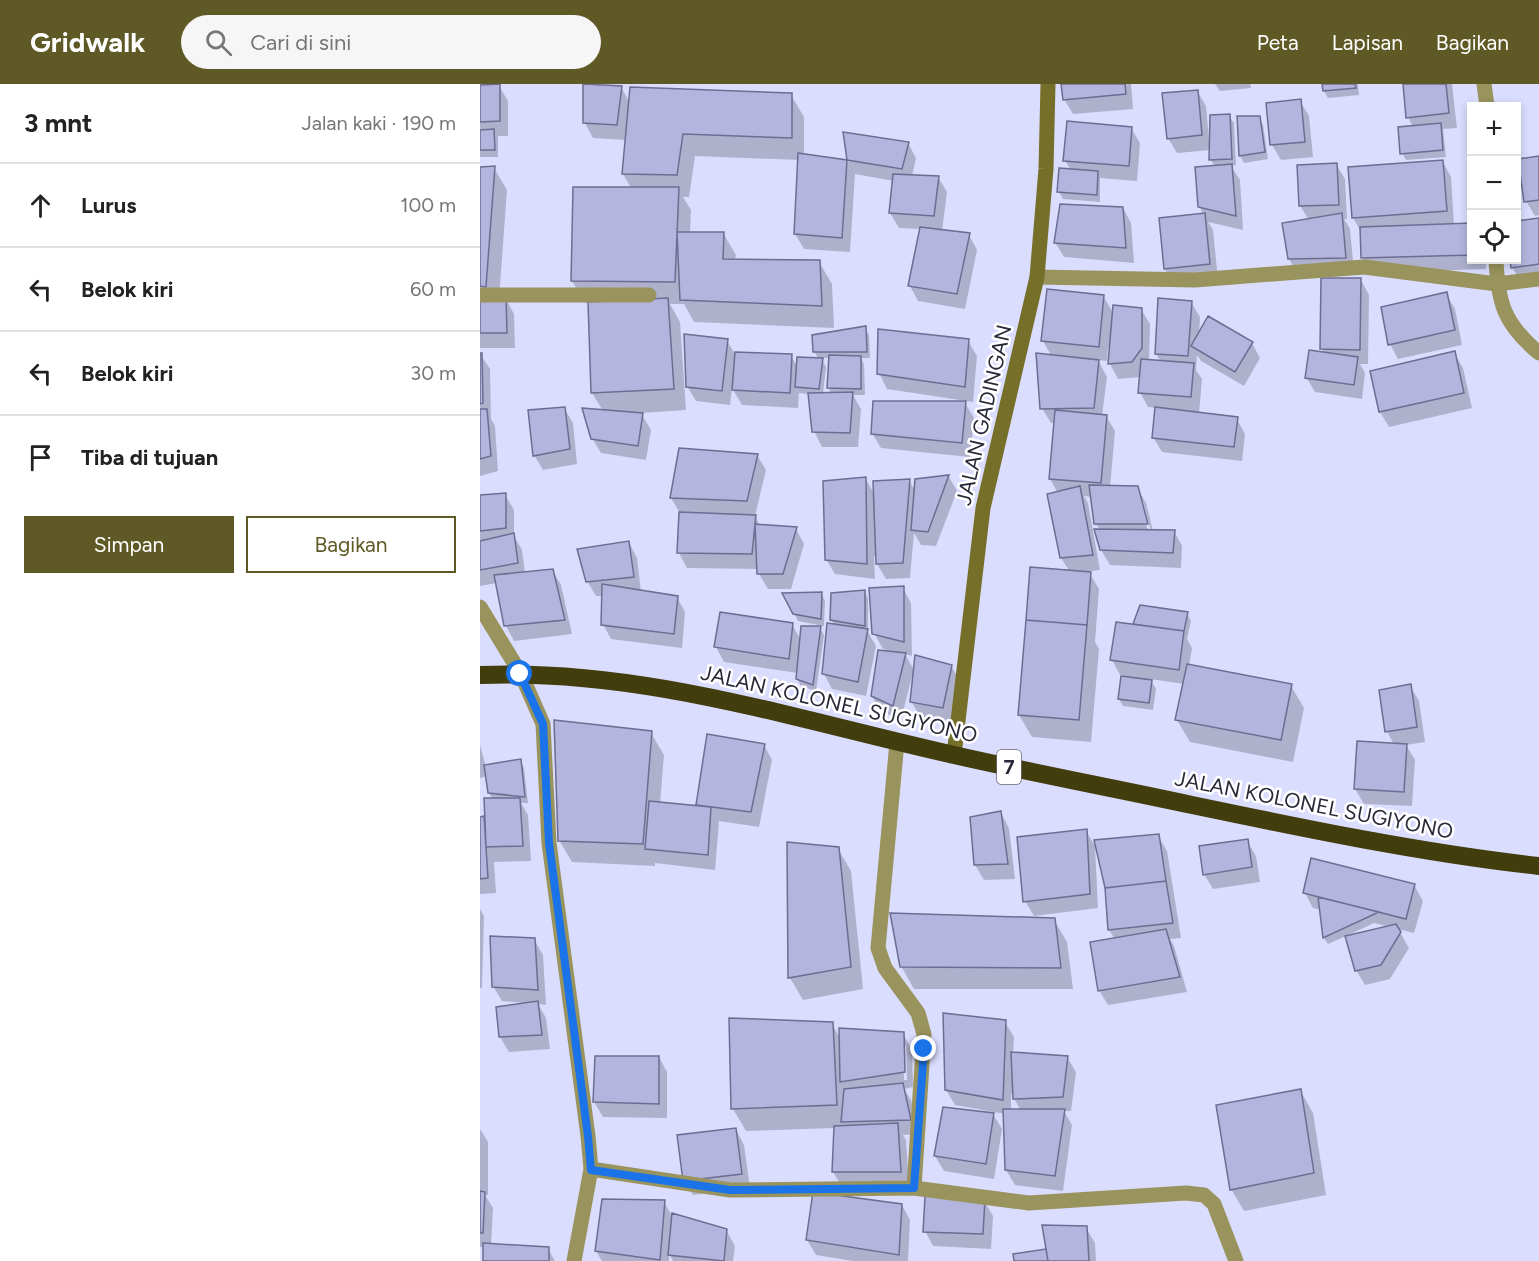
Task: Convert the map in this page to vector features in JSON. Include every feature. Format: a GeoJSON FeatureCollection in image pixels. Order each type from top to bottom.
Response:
{"type":"FeatureCollection","features":[{"type":"Feature","properties":{"kind":"highway","name":"JALAN KOLONEL SUGIYONO"},"geometry":{"type":"LineString","coordinates":[[480,675],[520,674],[623,681],[690,692],[954,755],[1301,827],[1484,860],[1539,866]]}},
{"type":"Feature","properties":{"kind":"street","name":"JALAN GADINGAN"},"geometry":{"type":"LineString","coordinates":[[954,755],[983,508],[1037,277],[1046,169],[1048,84]]}},
{"type":"Feature","properties":{"kind":"street"},"geometry":{"type":"LineString","coordinates":[[1484,84],[1486,102]]}},
{"type":"Feature","properties":{"kind":"street"},"geometry":{"type":"LineString","coordinates":[[1496,264],[1497,284],[1506,315],[1521,338],[1539,352]]}},
{"type":"Feature","properties":{"kind":"street"},"geometry":{"type":"LineString","coordinates":[[1037,277],[1195,280],[1364,267],[1497,284],[1539,279]]}},
{"type":"Feature","properties":{"kind":"street"},"geometry":{"type":"LineString","coordinates":[[480,295],[649,295]]}},
{"type":"Feature","properties":{"kind":"street"},"geometry":{"type":"LineString","coordinates":[[480,607],[520,674],[543,724],[549,843],[591,1170],[574,1261]]}},
{"type":"Feature","properties":{"kind":"street"},"geometry":{"type":"LineString","coordinates":[[897,741],[878,948],[885,968],[918,1013],[924,1034],[914,1188]]}},
{"type":"Feature","properties":{"kind":"street"},"geometry":{"type":"LineString","coordinates":[[591,1170],[730,1190],[914,1188],[1029,1203],[1186,1193],[1203,1195],[1214,1204],[1236,1261]]}},
{"type":"Feature","properties":{"kind":"building"},"geometry":{"type":"Polygon","coordinates":[[[500,84],[500,121],[480,122],[480,85],[500,84]]]}},
{"type":"Feature","properties":{"kind":"building"},"geometry":{"type":"Polygon","coordinates":[[[583,84],[622,86],[617,125],[583,123],[583,84]]]}},
{"type":"Feature","properties":{"kind":"building"},"geometry":{"type":"Polygon","coordinates":[[[1061,84],[1125,84],[1126,94],[1063,100],[1061,84]]]}},
{"type":"Feature","properties":{"kind":"building"},"geometry":{"type":"Polygon","coordinates":[[[1322,84],[1355,84],[1356,88],[1323,91],[1322,84]]]}},
{"type":"Feature","properties":{"kind":"building"},"geometry":{"type":"Polygon","coordinates":[[[1403,84],[1446,84],[1449,113],[1406,118],[1403,84]]]}},
{"type":"Feature","properties":{"kind":"building"},"geometry":{"type":"Polygon","coordinates":[[[630,87],[792,93],[792,138],[683,134],[677,175],[622,174],[630,87]]]}},
{"type":"Feature","properties":{"kind":"building"},"geometry":{"type":"Polygon","coordinates":[[[1198,90],[1202,135],[1167,139],[1162,93],[1198,90]]]}},
{"type":"Feature","properties":{"kind":"building"},"geometry":{"type":"Polygon","coordinates":[[[1301,99],[1305,142],[1270,145],[1266,103],[1301,99]]]}},
{"type":"Feature","properties":{"kind":"building"},"geometry":{"type":"Polygon","coordinates":[[[1230,114],[1232,159],[1209,160],[1210,115],[1230,114]]]}},
{"type":"Feature","properties":{"kind":"building"},"geometry":{"type":"Polygon","coordinates":[[[1237,116],[1260,116],[1265,152],[1239,156],[1237,116]]]}},
{"type":"Feature","properties":{"kind":"building"},"geometry":{"type":"Polygon","coordinates":[[[1067,121],[1132,127],[1129,166],[1063,161],[1067,121]]]}},
{"type":"Feature","properties":{"kind":"building"},"geometry":{"type":"Polygon","coordinates":[[[1441,123],[1443,150],[1400,154],[1398,127],[1441,123]]]}},
{"type":"Feature","properties":{"kind":"building"},"geometry":{"type":"Polygon","coordinates":[[[494,129],[495,150],[480,150],[480,130],[494,129]]]}},
{"type":"Feature","properties":{"kind":"building"},"geometry":{"type":"Polygon","coordinates":[[[843,132],[909,142],[902,169],[847,160],[843,132]]]}},
{"type":"Feature","properties":{"kind":"building"},"geometry":{"type":"Polygon","coordinates":[[[798,153],[847,160],[842,238],[794,234],[798,153]]]}},
{"type":"Feature","properties":{"kind":"building"},"geometry":{"type":"Polygon","coordinates":[[[1539,156],[1539,200],[1524,202],[1521,159],[1539,156]]]}},
{"type":"Feature","properties":{"kind":"building"},"geometry":{"type":"Polygon","coordinates":[[[1443,160],[1447,211],[1352,218],[1348,167],[1443,160]]]}},
{"type":"Feature","properties":{"kind":"building"},"geometry":{"type":"Polygon","coordinates":[[[1337,163],[1339,205],[1299,206],[1297,165],[1337,163]]]}},
{"type":"Feature","properties":{"kind":"building"},"geometry":{"type":"Polygon","coordinates":[[[1232,164],[1236,216],[1198,207],[1195,167],[1232,164]]]}},
{"type":"Feature","properties":{"kind":"building"},"geometry":{"type":"Polygon","coordinates":[[[495,166],[486,287],[480,286],[480,167],[495,166]]]}},
{"type":"Feature","properties":{"kind":"building"},"geometry":{"type":"Polygon","coordinates":[[[1059,168],[1098,171],[1097,195],[1057,192],[1059,168]]]}},
{"type":"Feature","properties":{"kind":"building"},"geometry":{"type":"Polygon","coordinates":[[[893,174],[939,176],[934,216],[889,213],[893,174]]]}},
{"type":"Feature","properties":{"kind":"building"},"geometry":{"type":"Polygon","coordinates":[[[573,187],[679,187],[675,282],[571,281],[573,187]]]}},
{"type":"Feature","properties":{"kind":"building"},"geometry":{"type":"Polygon","coordinates":[[[1060,204],[1123,207],[1126,248],[1054,243],[1060,204]]]}},
{"type":"Feature","properties":{"kind":"building"},"geometry":{"type":"Polygon","coordinates":[[[1205,213],[1210,264],[1164,269],[1159,218],[1205,213]]]}},
{"type":"Feature","properties":{"kind":"building"},"geometry":{"type":"Polygon","coordinates":[[[1342,213],[1346,258],[1288,259],[1282,223],[1342,213]]]}},
{"type":"Feature","properties":{"kind":"building"},"geometry":{"type":"Polygon","coordinates":[[[1539,218],[1539,264],[1511,268],[1510,264],[1521,264],[1521,220],[1539,218]]]}},
{"type":"Feature","properties":{"kind":"building"},"geometry":{"type":"Polygon","coordinates":[[[1467,223],[1467,255],[1361,258],[1360,227],[1467,223]]]}},
{"type":"Feature","properties":{"kind":"building"},"geometry":{"type":"Polygon","coordinates":[[[920,227],[970,233],[957,294],[908,286],[920,227]]]}},
{"type":"Feature","properties":{"kind":"building"},"geometry":{"type":"Polygon","coordinates":[[[677,232],[724,232],[723,259],[820,260],[822,306],[680,300],[677,232]]]}},
{"type":"Feature","properties":{"kind":"building"},"geometry":{"type":"Polygon","coordinates":[[[1321,278],[1361,278],[1360,350],[1320,349],[1321,278]]]}},
{"type":"Feature","properties":{"kind":"building"},"geometry":{"type":"Polygon","coordinates":[[[1047,289],[1104,295],[1099,347],[1041,341],[1047,289]]]}},
{"type":"Feature","properties":{"kind":"building"},"geometry":{"type":"Polygon","coordinates":[[[1447,292],[1455,330],[1388,345],[1381,307],[1447,292]]]}},
{"type":"Feature","properties":{"kind":"building"},"geometry":{"type":"Polygon","coordinates":[[[480,297],[506,297],[507,333],[480,333],[480,297]]]}},
{"type":"Feature","properties":{"kind":"building"},"geometry":{"type":"Polygon","coordinates":[[[668,298],[674,389],[591,393],[588,302],[668,298]]]}},
{"type":"Feature","properties":{"kind":"building"},"geometry":{"type":"Polygon","coordinates":[[[1158,298],[1192,301],[1188,356],[1155,354],[1158,298]]]}},
{"type":"Feature","properties":{"kind":"building"},"geometry":{"type":"Polygon","coordinates":[[[1113,305],[1142,308],[1142,348],[1132,362],[1108,364],[1113,305]]]}},
{"type":"Feature","properties":{"kind":"building"},"geometry":{"type":"Polygon","coordinates":[[[1208,316],[1253,342],[1235,372],[1191,346],[1208,316]]]}},
{"type":"Feature","properties":{"kind":"building"},"geometry":{"type":"Polygon","coordinates":[[[866,326],[867,352],[813,352],[812,335],[866,326]]]}},
{"type":"Feature","properties":{"kind":"building"},"geometry":{"type":"Polygon","coordinates":[[[878,329],[969,339],[965,387],[877,374],[878,329]]]}},
{"type":"Feature","properties":{"kind":"building"},"geometry":{"type":"Polygon","coordinates":[[[684,334],[728,339],[722,391],[686,387],[684,334]]]}},
{"type":"Feature","properties":{"kind":"building"},"geometry":{"type":"Polygon","coordinates":[[[1309,350],[1358,357],[1354,385],[1305,378],[1309,350]]]}},
{"type":"Feature","properties":{"kind":"building"},"geometry":{"type":"Polygon","coordinates":[[[1455,351],[1464,393],[1379,412],[1370,371],[1455,351]]]}},
{"type":"Feature","properties":{"kind":"building"},"geometry":{"type":"Polygon","coordinates":[[[735,352],[792,354],[790,393],[732,390],[735,352]]]}},
{"type":"Feature","properties":{"kind":"building"},"geometry":{"type":"Polygon","coordinates":[[[480,353],[482,353],[483,403],[480,404],[480,353]]]}},
{"type":"Feature","properties":{"kind":"building"},"geometry":{"type":"Polygon","coordinates":[[[1036,353],[1099,360],[1094,408],[1040,409],[1036,353]]]}},
{"type":"Feature","properties":{"kind":"building"},"geometry":{"type":"Polygon","coordinates":[[[829,355],[861,356],[861,389],[827,388],[829,355]]]}},
{"type":"Feature","properties":{"kind":"building"},"geometry":{"type":"Polygon","coordinates":[[[797,357],[823,358],[819,389],[795,387],[797,357]]]}},
{"type":"Feature","properties":{"kind":"building"},"geometry":{"type":"Polygon","coordinates":[[[1141,359],[1194,363],[1191,397],[1138,393],[1141,359]]]}},
{"type":"Feature","properties":{"kind":"building"},"geometry":{"type":"Polygon","coordinates":[[[853,392],[850,433],[812,432],[808,393],[853,392]]]}},
{"type":"Feature","properties":{"kind":"building"},"geometry":{"type":"Polygon","coordinates":[[[873,401],[966,401],[962,443],[871,434],[873,401]]]}},
{"type":"Feature","properties":{"kind":"building"},"geometry":{"type":"Polygon","coordinates":[[[565,407],[570,449],[533,456],[528,410],[565,407]]]}},
{"type":"Feature","properties":{"kind":"building"},"geometry":{"type":"Polygon","coordinates":[[[1155,407],[1238,417],[1234,447],[1152,438],[1155,407]]]}},
{"type":"Feature","properties":{"kind":"building"},"geometry":{"type":"Polygon","coordinates":[[[582,408],[643,413],[638,446],[591,439],[582,408]]]}},
{"type":"Feature","properties":{"kind":"building"},"geometry":{"type":"Polygon","coordinates":[[[480,409],[487,409],[491,456],[480,459],[480,409]]]}},
{"type":"Feature","properties":{"kind":"building"},"geometry":{"type":"Polygon","coordinates":[[[1055,410],[1107,415],[1101,483],[1049,479],[1055,410]]]}},
{"type":"Feature","properties":{"kind":"building"},"geometry":{"type":"Polygon","coordinates":[[[679,448],[758,454],[747,501],[670,498],[679,448]]]}},
{"type":"Feature","properties":{"kind":"building"},"geometry":{"type":"Polygon","coordinates":[[[949,475],[928,532],[911,530],[915,479],[949,475]]]}},
{"type":"Feature","properties":{"kind":"building"},"geometry":{"type":"Polygon","coordinates":[[[866,477],[867,564],[825,560],[823,481],[866,477]]]}},
{"type":"Feature","properties":{"kind":"building"},"geometry":{"type":"Polygon","coordinates":[[[910,479],[903,563],[876,564],[873,481],[910,479]]]}},
{"type":"Feature","properties":{"kind":"building"},"geometry":{"type":"Polygon","coordinates":[[[1089,485],[1138,486],[1148,524],[1094,524],[1089,485]]]}},
{"type":"Feature","properties":{"kind":"building"},"geometry":{"type":"Polygon","coordinates":[[[1080,486],[1093,555],[1060,558],[1047,494],[1080,486]]]}},
{"type":"Feature","properties":{"kind":"building"},"geometry":{"type":"Polygon","coordinates":[[[506,493],[506,528],[480,531],[480,495],[506,493]]]}},
{"type":"Feature","properties":{"kind":"building"},"geometry":{"type":"Polygon","coordinates":[[[679,512],[756,515],[752,554],[677,553],[679,512]]]}},
{"type":"Feature","properties":{"kind":"building"},"geometry":{"type":"Polygon","coordinates":[[[755,524],[797,527],[783,574],[757,574],[755,524]]]}},
{"type":"Feature","properties":{"kind":"building"},"geometry":{"type":"Polygon","coordinates":[[[1094,529],[1175,530],[1173,553],[1100,550],[1094,529]]]}},
{"type":"Feature","properties":{"kind":"building"},"geometry":{"type":"Polygon","coordinates":[[[514,533],[518,563],[480,570],[480,541],[514,533]]]}},
{"type":"Feature","properties":{"kind":"building"},"geometry":{"type":"Polygon","coordinates":[[[629,541],[634,577],[586,582],[577,549],[629,541]]]}},
{"type":"Feature","properties":{"kind":"building"},"geometry":{"type":"Polygon","coordinates":[[[1030,567],[1091,572],[1087,625],[1026,620],[1030,567]]]}},
{"type":"Feature","properties":{"kind":"building"},"geometry":{"type":"Polygon","coordinates":[[[553,569],[565,620],[504,626],[494,575],[553,569]]]}},
{"type":"Feature","properties":{"kind":"building"},"geometry":{"type":"Polygon","coordinates":[[[602,584],[678,596],[674,634],[601,625],[602,584]]]}},
{"type":"Feature","properties":{"kind":"building"},"geometry":{"type":"Polygon","coordinates":[[[904,586],[904,642],[872,634],[869,588],[904,586]]]}},
{"type":"Feature","properties":{"kind":"building"},"geometry":{"type":"Polygon","coordinates":[[[865,590],[865,626],[830,620],[831,593],[865,590]]]}},
{"type":"Feature","properties":{"kind":"building"},"geometry":{"type":"Polygon","coordinates":[[[822,592],[821,619],[793,614],[782,593],[822,592]]]}},
{"type":"Feature","properties":{"kind":"building"},"geometry":{"type":"Polygon","coordinates":[[[1140,605],[1188,612],[1184,631],[1133,624],[1140,605]]]}},
{"type":"Feature","properties":{"kind":"building"},"geometry":{"type":"Polygon","coordinates":[[[720,612],[793,623],[789,659],[714,647],[720,612]]]}},
{"type":"Feature","properties":{"kind":"building"},"geometry":{"type":"Polygon","coordinates":[[[1026,620],[1087,625],[1079,720],[1018,715],[1026,620]]]}},
{"type":"Feature","properties":{"kind":"building"},"geometry":{"type":"Polygon","coordinates":[[[1116,622],[1184,631],[1179,670],[1110,660],[1116,622]]]}},
{"type":"Feature","properties":{"kind":"building"},"geometry":{"type":"Polygon","coordinates":[[[827,623],[868,629],[858,682],[822,674],[827,623]]]}},
{"type":"Feature","properties":{"kind":"building"},"geometry":{"type":"Polygon","coordinates":[[[801,626],[821,626],[813,685],[796,679],[801,626]]]}},
{"type":"Feature","properties":{"kind":"building"},"geometry":{"type":"Polygon","coordinates":[[[878,650],[906,653],[893,706],[871,696],[878,650]]]}},
{"type":"Feature","properties":{"kind":"building"},"geometry":{"type":"Polygon","coordinates":[[[915,655],[952,665],[943,708],[910,702],[915,655]]]}},
{"type":"Feature","properties":{"kind":"building"},"geometry":{"type":"Polygon","coordinates":[[[1187,664],[1292,684],[1281,740],[1175,720],[1187,664]]]}},
{"type":"Feature","properties":{"kind":"building"},"geometry":{"type":"Polygon","coordinates":[[[1121,676],[1152,680],[1149,703],[1118,699],[1121,676]]]}},
{"type":"Feature","properties":{"kind":"building"},"geometry":{"type":"Polygon","coordinates":[[[1411,684],[1417,727],[1385,732],[1379,690],[1411,684]]]}},
{"type":"Feature","properties":{"kind":"building"},"geometry":{"type":"Polygon","coordinates":[[[554,720],[652,731],[643,844],[558,841],[554,720]]]}},
{"type":"Feature","properties":{"kind":"building"},"geometry":{"type":"Polygon","coordinates":[[[707,734],[765,744],[751,812],[696,805],[707,734]]]}},
{"type":"Feature","properties":{"kind":"building"},"geometry":{"type":"Polygon","coordinates":[[[1357,741],[1407,744],[1404,792],[1354,789],[1357,741]]]}},
{"type":"Feature","properties":{"kind":"building"},"geometry":{"type":"Polygon","coordinates":[[[521,759],[525,797],[488,793],[484,765],[521,759]]]}},
{"type":"Feature","properties":{"kind":"building"},"geometry":{"type":"Polygon","coordinates":[[[484,798],[520,798],[523,846],[486,847],[484,798]]]}},
{"type":"Feature","properties":{"kind":"building"},"geometry":{"type":"Polygon","coordinates":[[[649,801],[711,807],[708,855],[645,849],[649,801]]]}},
{"type":"Feature","properties":{"kind":"building"},"geometry":{"type":"Polygon","coordinates":[[[1001,811],[1008,864],[974,865],[970,817],[1001,811]]]}},
{"type":"Feature","properties":{"kind":"building"},"geometry":{"type":"Polygon","coordinates":[[[484,816],[488,878],[480,879],[480,817],[484,816]]]}},
{"type":"Feature","properties":{"kind":"building"},"geometry":{"type":"Polygon","coordinates":[[[1087,829],[1090,894],[1023,902],[1017,837],[1087,829]]]}},
{"type":"Feature","properties":{"kind":"building"},"geometry":{"type":"Polygon","coordinates":[[[1159,834],[1166,881],[1105,888],[1094,840],[1159,834]]]}},
{"type":"Feature","properties":{"kind":"building"},"geometry":{"type":"Polygon","coordinates":[[[1248,839],[1252,867],[1203,875],[1199,846],[1248,839]]]}},
{"type":"Feature","properties":{"kind":"building"},"geometry":{"type":"Polygon","coordinates":[[[787,842],[839,847],[851,967],[788,978],[787,842]]]}},
{"type":"Feature","properties":{"kind":"building"},"geometry":{"type":"Polygon","coordinates":[[[1311,858],[1415,884],[1406,919],[1303,893],[1311,858]]]}},
{"type":"Feature","properties":{"kind":"building"},"geometry":{"type":"Polygon","coordinates":[[[1166,881],[1173,923],[1108,930],[1105,888],[1166,881]]]}},
{"type":"Feature","properties":{"kind":"building"},"geometry":{"type":"Polygon","coordinates":[[[1318,897],[1379,912],[1323,938],[1318,897]]]}},
{"type":"Feature","properties":{"kind":"building"},"geometry":{"type":"Polygon","coordinates":[[[890,913],[1055,918],[1061,968],[900,967],[890,913]]]}},
{"type":"Feature","properties":{"kind":"building"},"geometry":{"type":"Polygon","coordinates":[[[1396,924],[1401,932],[1381,965],[1355,971],[1345,936],[1396,924]]]}},
{"type":"Feature","properties":{"kind":"building"},"geometry":{"type":"Polygon","coordinates":[[[1166,929],[1180,977],[1098,991],[1090,942],[1166,929]]]}},
{"type":"Feature","properties":{"kind":"building"},"geometry":{"type":"Polygon","coordinates":[[[490,936],[535,938],[538,990],[492,987],[490,936]]]}},
{"type":"Feature","properties":{"kind":"building"},"geometry":{"type":"Polygon","coordinates":[[[538,1001],[542,1035],[499,1037],[496,1007],[538,1001]]]}},
{"type":"Feature","properties":{"kind":"building"},"geometry":{"type":"Polygon","coordinates":[[[943,1013],[1006,1020],[1003,1100],[945,1090],[943,1013]]]}},
{"type":"Feature","properties":{"kind":"building"},"geometry":{"type":"Polygon","coordinates":[[[729,1018],[833,1022],[837,1105],[731,1109],[729,1018]]]}},
{"type":"Feature","properties":{"kind":"building"},"geometry":{"type":"Polygon","coordinates":[[[839,1028],[904,1032],[905,1072],[840,1082],[839,1028]]]}},
{"type":"Feature","properties":{"kind":"building"},"geometry":{"type":"Polygon","coordinates":[[[1011,1052],[1068,1056],[1063,1097],[1013,1099],[1011,1052]]]}},
{"type":"Feature","properties":{"kind":"building"},"geometry":{"type":"Polygon","coordinates":[[[595,1056],[659,1056],[659,1104],[593,1102],[595,1056]]]}},
{"type":"Feature","properties":{"kind":"building"},"geometry":{"type":"Polygon","coordinates":[[[903,1083],[911,1120],[841,1122],[844,1089],[903,1083]]]}},
{"type":"Feature","properties":{"kind":"building"},"geometry":{"type":"Polygon","coordinates":[[[1301,1089],[1314,1173],[1230,1190],[1216,1105],[1301,1089]]]}},
{"type":"Feature","properties":{"kind":"building"},"geometry":{"type":"Polygon","coordinates":[[[943,1107],[994,1113],[986,1164],[934,1156],[943,1107]]]}},
{"type":"Feature","properties":{"kind":"building"},"geometry":{"type":"Polygon","coordinates":[[[1003,1109],[1065,1109],[1055,1176],[1005,1170],[1003,1109]]]}},
{"type":"Feature","properties":{"kind":"building"},"geometry":{"type":"Polygon","coordinates":[[[898,1123],[901,1172],[832,1172],[834,1126],[898,1123]]]}},
{"type":"Feature","properties":{"kind":"building"},"geometry":{"type":"Polygon","coordinates":[[[736,1128],[742,1174],[683,1181],[677,1135],[736,1128]]]}},
{"type":"Feature","properties":{"kind":"building"},"geometry":{"type":"Polygon","coordinates":[[[480,1191],[485,1192],[483,1233],[480,1233],[480,1191]]]}},
{"type":"Feature","properties":{"kind":"building"},"geometry":{"type":"Polygon","coordinates":[[[813,1192],[902,1204],[899,1255],[806,1240],[813,1192]]]}},
{"type":"Feature","properties":{"kind":"building"},"geometry":{"type":"Polygon","coordinates":[[[925,1196],[985,1199],[983,1234],[923,1232],[925,1196]]]}},
{"type":"Feature","properties":{"kind":"building"},"geometry":{"type":"Polygon","coordinates":[[[602,1199],[665,1200],[660,1260],[595,1251],[602,1199]]]}},
{"type":"Feature","properties":{"kind":"building"},"geometry":{"type":"Polygon","coordinates":[[[672,1213],[727,1229],[724,1261],[668,1255],[672,1213]]]}},
{"type":"Feature","properties":{"kind":"building"},"geometry":{"type":"Polygon","coordinates":[[[1042,1225],[1087,1226],[1089,1261],[1048,1261],[1042,1225]]]}},
{"type":"Feature","properties":{"kind":"building"},"geometry":{"type":"Polygon","coordinates":[[[483,1243],[549,1247],[549,1261],[483,1261],[483,1243]]]}},
{"type":"Feature","properties":{"kind":"building"},"geometry":{"type":"Polygon","coordinates":[[[1046,1249],[1048,1261],[1014,1261],[1013,1254],[1046,1249]]]}},
{"type":"Feature","properties":{"kind":"route"},"geometry":{"type":"LineString","coordinates":[[520,674],[543,724],[549,843],[591,1170],[730,1190],[914,1188],[924,1049]]}}]}
